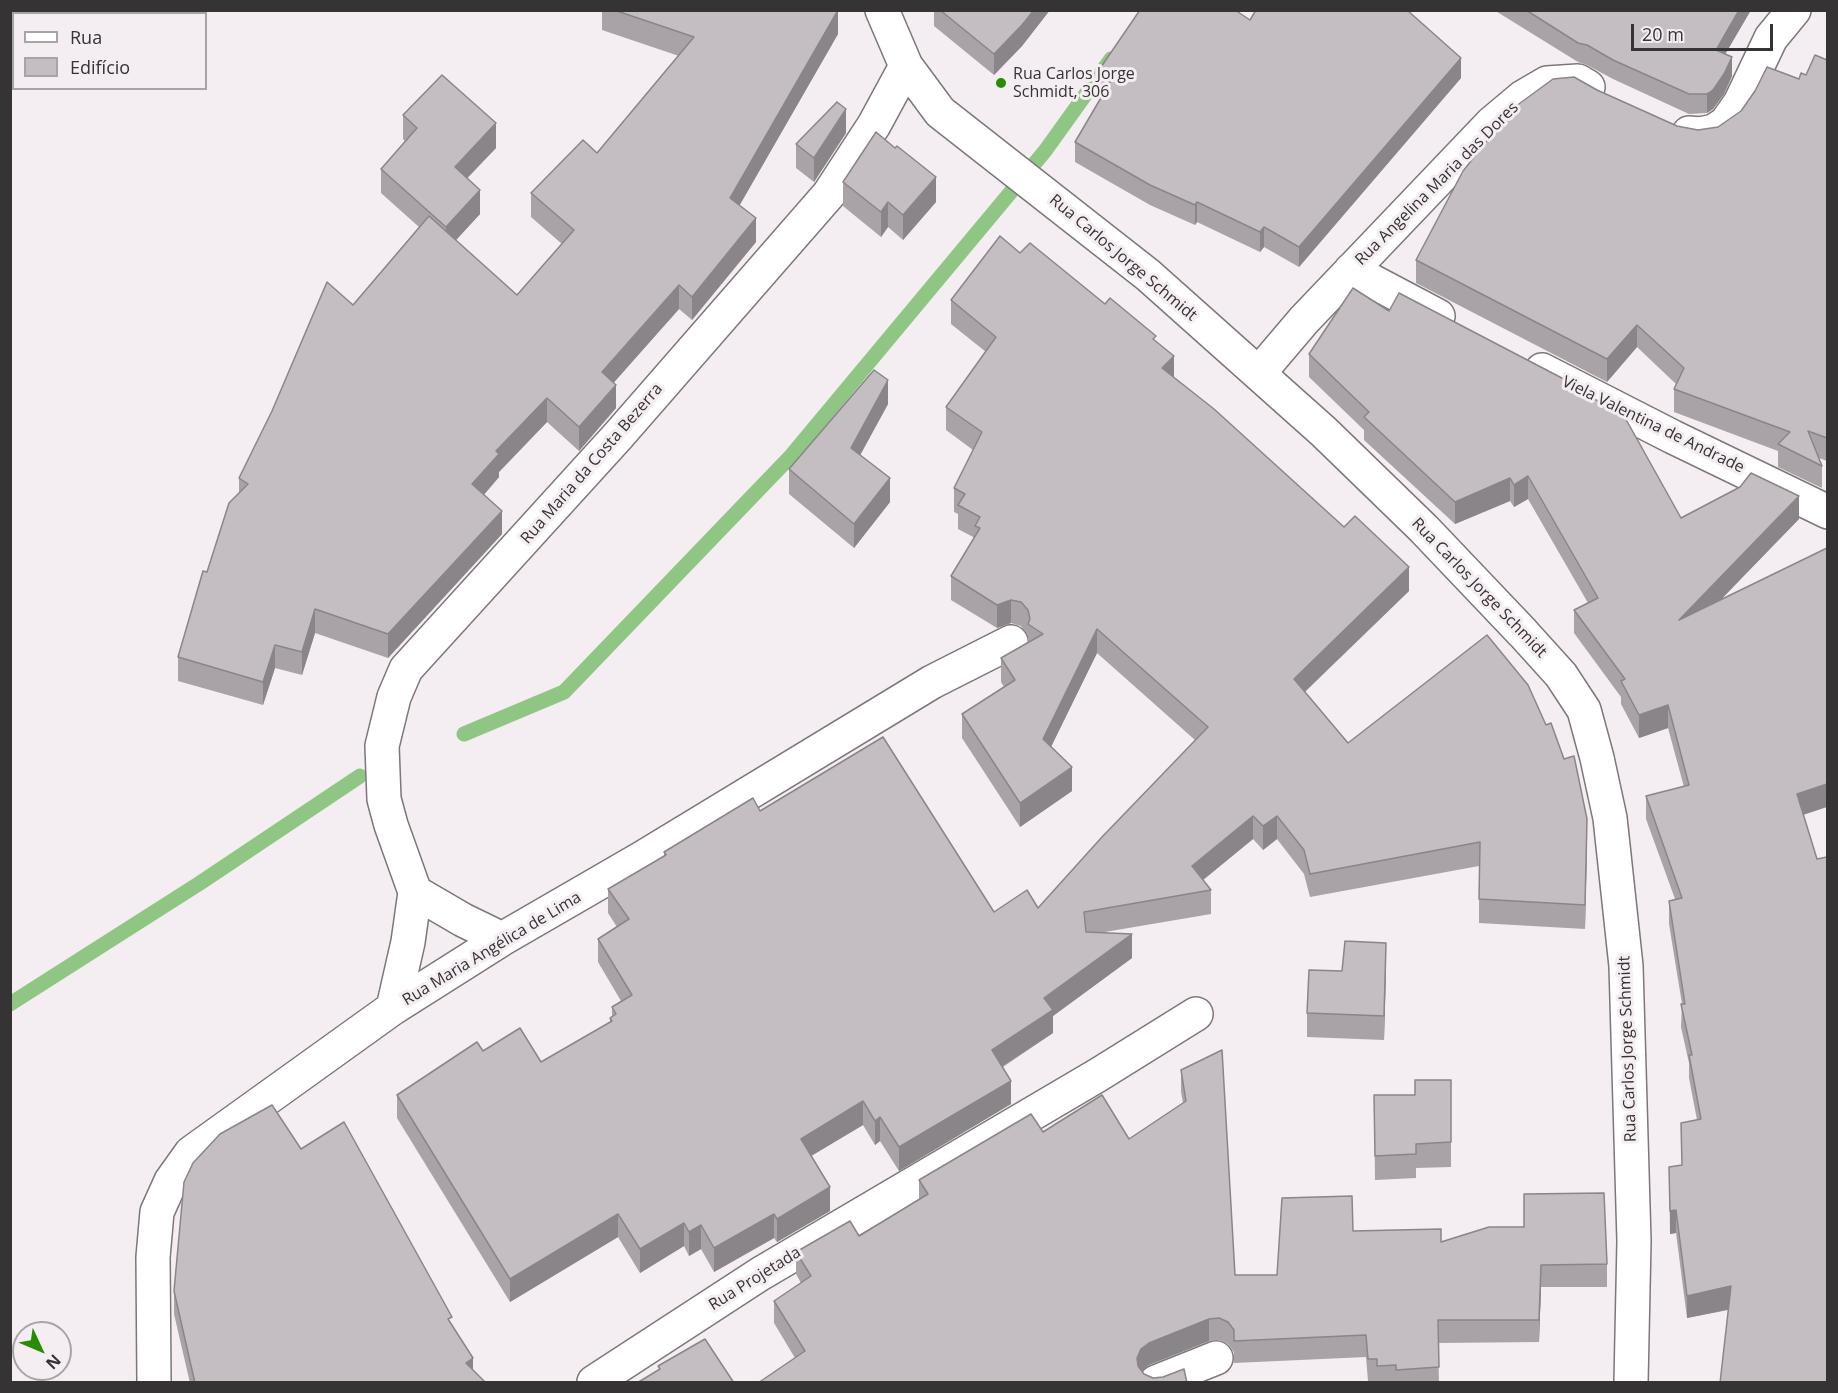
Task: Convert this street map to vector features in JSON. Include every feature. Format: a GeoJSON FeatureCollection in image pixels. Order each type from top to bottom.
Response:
{"type":"FeatureCollection","features":[{"type":"Feature","properties":{"kind":"street","name":"Rua Carlos Jorge Schmidt"},"geometry":{"type":"LineString","coordinates":[[882,10],[906,66],[940,112],[1117,250],[1259,373],[1424,528],[1562,675],[1584,710],[1598,758],[1610,818],[1626,966],[1634,1241],[1631,1383]]}},
{"type":"Feature","properties":{"kind":"street"},"geometry":{"type":"LineString","coordinates":[[1665,123],[1684,132],[1700,134],[1714,131],[1726,123],[1740,103],[1771,38],[1794,10]]}},
{"type":"Feature","properties":{"kind":"street","name":"Rua Maria da Costa Bezerra"},"geometry":{"type":"LineString","coordinates":[[393,1008],[408,942],[416,892],[384,800],[382,746],[394,698],[406,669],[610,444],[829,194],[874,125],[906,66]]}},
{"type":"Feature","properties":{"kind":"street","name":"Rua Angelina Maria das Dores"},"geometry":{"type":"LineString","coordinates":[[1259,373],[1351,270],[1492,123],[1522,97],[1547,83],[1578,81],[1615,101]]}},
{"type":"Feature","properties":{"kind":"street"},"geometry":{"type":"LineString","coordinates":[[1351,270],[1465,330]]}},
{"type":"Feature","properties":{"kind":"street","name":"Viela Valentina de Andrade"},"geometry":{"type":"LineString","coordinates":[[1513,355],[1827,512]]}},
{"type":"Feature","properties":{"kind":"street","name":"Rua Maria Angélica de Lima"},"geometry":{"type":"LineString","coordinates":[[154,1383],[153,1257],[157,1212],[171,1181],[191,1153],[393,1008],[502,939],[642,858],[932,681],[1011,642]]}},
{"type":"Feature","properties":{"kind":"street"},"geometry":{"type":"LineString","coordinates":[[416,892],[463,920],[502,939]]}},
{"type":"Feature","properties":{"kind":"street","name":"Rua Projetada"},"geometry":{"type":"LineString","coordinates":[[594,1383],[760,1274],[1098,1075],[1196,1014]]}},
{"type":"Feature","properties":{"kind":"street"},"geometry":{"type":"LineString","coordinates":[[1156,1383],[1216,1358]]}},
{"type":"Feature","properties":{"kind":"building"},"geometry":{"type":"Polygon","coordinates":[[[614,10],[838,10],[730,198],[756,218],[692,297],[679,285],[602,372],[616,385],[579,427],[547,398],[496,451],[499,454],[472,484],[502,511],[388,634],[315,609],[302,652],[275,645],[263,682],[178,657],[203,571],[207,572],[229,503],[248,484],[239,478],[272,411],[327,282],[353,305],[429,216],[517,295],[574,230],[531,193],[583,140],[597,153],[694,37],[614,10]]]}},
{"type":"Feature","properties":{"kind":"building"},"geometry":{"type":"Polygon","coordinates":[[[940,10],[1034,10],[994,54],[940,10]]]}},
{"type":"Feature","properties":{"kind":"building"},"geometry":{"type":"Polygon","coordinates":[[[1140,10],[1235,10],[1250,20],[1256,10],[1407,10],[1461,58],[1299,247],[1264,227],[1260,232],[1197,202],[1195,205],[1150,185],[1075,142],[1112,79],[1099,70],[1140,10]]]}},
{"type":"Feature","properties":{"kind":"building"},"geometry":{"type":"Polygon","coordinates":[[[1526,10],[1739,10],[1716,50],[1732,57],[1724,74],[1713,90],[1707,94],[1689,94],[1613,60],[1587,45],[1578,43],[1526,10]]]}},
{"type":"Feature","properties":{"kind":"building"},"geometry":{"type":"Polygon","coordinates":[[[1815,55],[1827,60],[1827,438],[1808,431],[1822,466],[1778,444],[1790,432],[1674,389],[1684,368],[1637,325],[1607,359],[1416,260],[1463,171],[1512,109],[1553,79],[1574,77],[1597,90],[1677,126],[1698,130],[1718,127],[1741,111],[1755,91],[1767,67],[1799,79],[1801,73],[1806,75],[1815,55]]]}},
{"type":"Feature","properties":{"kind":"building"},"geometry":{"type":"Polygon","coordinates":[[[442,75],[496,123],[455,167],[480,190],[446,227],[381,169],[417,128],[403,115],[442,75]]]}},
{"type":"Feature","properties":{"kind":"building"},"geometry":{"type":"Polygon","coordinates":[[[837,102],[846,109],[814,158],[796,144],[837,102]]]}},
{"type":"Feature","properties":{"kind":"building"},"geometry":{"type":"Polygon","coordinates":[[[876,132],[936,177],[903,215],[888,202],[881,212],[843,182],[876,132]]]}},
{"type":"Feature","properties":{"kind":"building"},"geometry":{"type":"Polygon","coordinates":[[[1000,236],[1020,253],[1030,243],[1105,304],[1110,298],[1156,336],[1153,339],[1174,356],[1162,368],[1214,409],[1344,527],[1355,516],[1409,567],[1294,679],[1348,743],[1487,635],[1528,685],[1546,725],[1551,723],[1564,759],[1574,756],[1587,819],[1585,905],[1479,899],[1480,842],[1310,874],[1304,850],[1277,816],[1263,826],[1253,816],[1192,866],[1211,890],[1084,912],[1086,932],[1132,934],[1044,998],[1053,1010],[992,1050],[1011,1081],[899,1147],[880,1117],[875,1121],[863,1101],[801,1139],[830,1187],[777,1219],[774,1214],[714,1248],[701,1225],[689,1232],[684,1223],[640,1249],[618,1214],[510,1279],[397,1095],[477,1042],[483,1051],[520,1028],[541,1062],[612,1021],[610,1018],[616,1014],[612,1007],[632,995],[598,939],[629,919],[608,889],[666,855],[664,852],[753,798],[760,811],[883,737],[994,912],[1027,890],[1038,908],[1102,837],[1208,727],[1097,629],[1043,739],[1072,767],[1020,803],[962,714],[1015,680],[1001,658],[1043,634],[1028,624],[1030,619],[1028,610],[1021,602],[1011,600],[997,605],[951,576],[980,528],[975,526],[980,517],[958,505],[965,494],[954,488],[982,432],[946,407],[996,337],[951,300],[1000,236]]]}},
{"type":"Feature","properties":{"kind":"building"},"geometry":{"type":"Polygon","coordinates":[[[1353,288],[1389,311],[1399,293],[1581,388],[1579,391],[1623,414],[1681,518],[1740,487],[1751,473],[1799,496],[1679,620],[1827,548],[1827,784],[1797,794],[1817,859],[1827,857],[1827,1383],[1720,1383],[1731,1286],[1687,1296],[1676,1210],[1670,1211],[1669,1167],[1682,1165],[1681,1123],[1701,1119],[1689,1055],[1692,1055],[1681,1004],[1685,1004],[1669,901],[1682,898],[1646,796],[1689,785],[1668,705],[1639,715],[1621,681],[1625,679],[1574,610],[1598,598],[1528,476],[1514,485],[1510,478],[1455,502],[1364,417],[1369,412],[1309,354],[1353,288]]]}},
{"type":"Feature","properties":{"kind":"building"},"geometry":{"type":"Polygon","coordinates":[[[874,370],[888,380],[851,448],[890,478],[854,524],[789,469],[874,370]]]}},
{"type":"Feature","properties":{"kind":"building"},"geometry":{"type":"Polygon","coordinates":[[[1345,941],[1386,943],[1384,1016],[1307,1013],[1309,970],[1342,971],[1345,941]]]}},
{"type":"Feature","properties":{"kind":"building"},"geometry":{"type":"Polygon","coordinates":[[[1222,1050],[1235,1275],[1277,1275],[1282,1198],[1352,1196],[1353,1231],[1441,1229],[1441,1242],[1489,1227],[1524,1227],[1524,1194],[1604,1193],[1607,1264],[1541,1265],[1539,1320],[1438,1320],[1439,1367],[1396,1370],[1396,1365],[1377,1366],[1377,1359],[1368,1359],[1366,1335],[1234,1341],[1234,1330],[1228,1322],[1219,1318],[1209,1319],[1149,1343],[1141,1349],[1137,1358],[1138,1366],[1144,1374],[1153,1378],[1163,1377],[1184,1369],[1187,1383],[758,1383],[805,1351],[774,1301],[811,1276],[796,1252],[850,1221],[859,1236],[928,1194],[919,1180],[1031,1114],[1043,1132],[1102,1095],[1129,1139],[1186,1101],[1181,1070],[1222,1050]]]}},
{"type":"Feature","properties":{"kind":"building"},"geometry":{"type":"Polygon","coordinates":[[[1415,1080],[1451,1080],[1451,1142],[1416,1144],[1416,1154],[1375,1156],[1374,1095],[1415,1095],[1415,1080]]]}},
{"type":"Feature","properties":{"kind":"building"},"geometry":{"type":"Polygon","coordinates":[[[272,1105],[301,1149],[344,1122],[452,1317],[448,1319],[473,1358],[466,1363],[486,1383],[195,1383],[174,1291],[184,1182],[193,1163],[220,1134],[272,1105]]]}},
{"type":"Feature","properties":{"kind":"building"},"geometry":{"type":"Polygon","coordinates":[[[705,1339],[734,1383],[637,1383],[660,1369],[658,1366],[705,1339]]]}},
{"type":"Feature","properties":{"kind":"waterway"},"geometry":{"type":"LineString","coordinates":[[464,734],[564,692],[790,457],[1045,151],[1111,59]]}},
{"type":"Feature","properties":{"kind":"waterway"},"geometry":{"type":"LineString","coordinates":[[10,1004],[200,883],[360,776]]}},
{"type":"Feature","properties":{"kind":"place","name":"Rua Carlos Jorge Schmidt, 306"},"geometry":{"type":"Point","coordinates":[1001,83]}}]}
